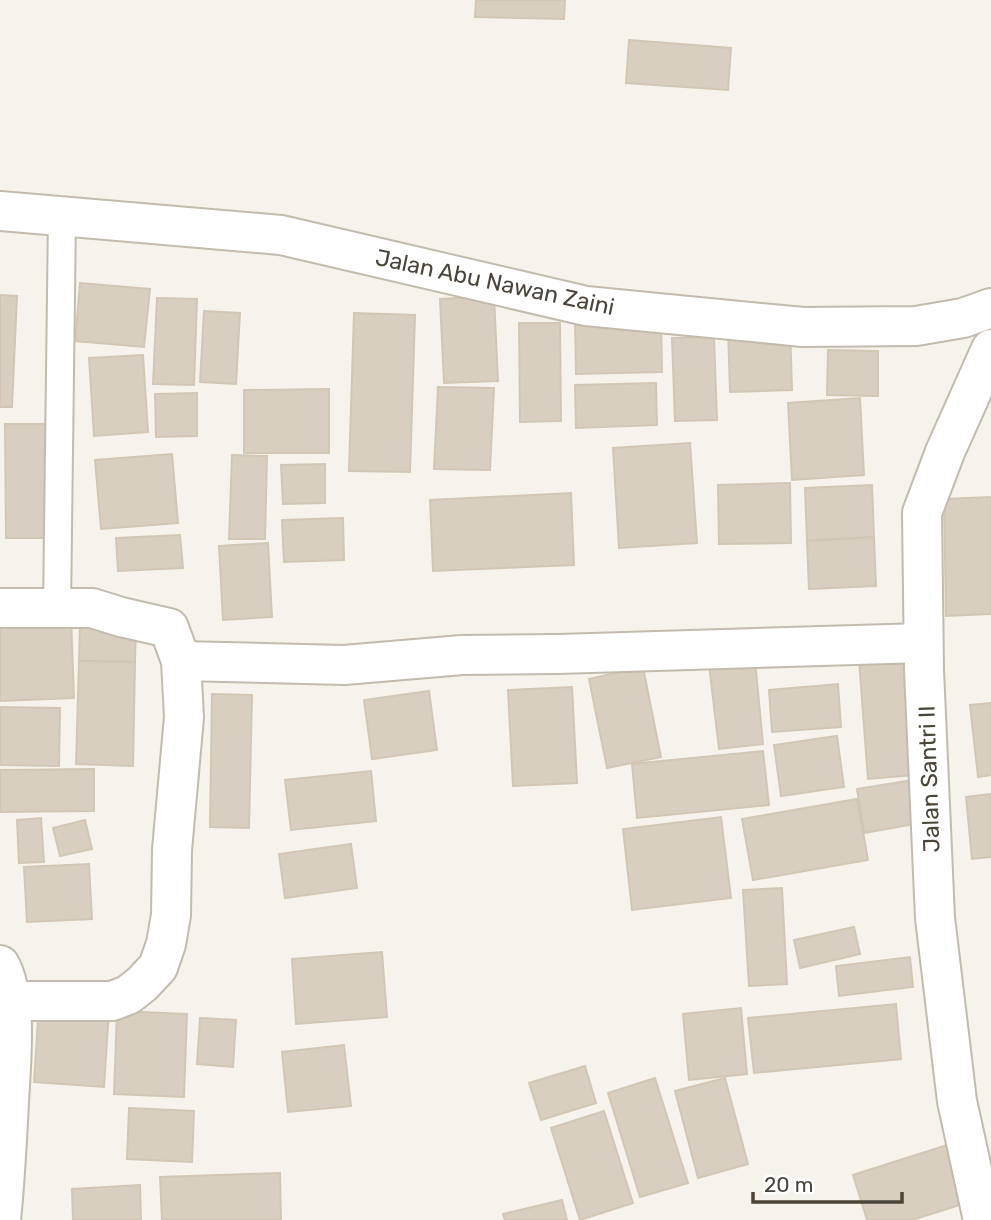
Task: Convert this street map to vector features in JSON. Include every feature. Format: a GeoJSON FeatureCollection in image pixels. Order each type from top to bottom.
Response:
{"type":"FeatureCollection","features":[{"type":"Feature","properties":{"kind":"street","name":"Jalan Abu Nawan Zaini"},"geometry":{"type":"LineString","coordinates":[[0,211],[281,235],[600,308],[803,327],[916,326],[963,318],[991,308]]}},
{"type":"Feature","properties":{"kind":"street","name":"Jalan Santri II"},"geometry":{"type":"LineString","coordinates":[[983,1220],[957,1101],[935,918],[923,643],[922,513],[945,452],[991,349]]}},
{"type":"Feature","properties":{"kind":"street"},"geometry":{"type":"LineString","coordinates":[[0,608],[92,608],[169,628],[181,661],[184,717],[172,850],[171,915],[166,944],[158,967],[128,995],[112,1001],[10,1001]]}},
{"type":"Feature","properties":{"kind":"street"},"geometry":{"type":"LineString","coordinates":[[181,661],[344,665],[462,655],[923,643]]}},
{"type":"Feature","properties":{"kind":"street"},"geometry":{"type":"LineString","coordinates":[[0,964],[6,976],[10,1001],[12,1049],[1,1220]]}},
{"type":"Feature","properties":{"kind":"lane"},"geometry":{"type":"LineString","coordinates":[[57,608],[62,216]]}},
{"type":"Feature","properties":{"kind":"building"},"geometry":{"type":"Polygon","coordinates":[[[476,0],[565,0],[564,19],[475,17],[476,0]]]}},
{"type":"Feature","properties":{"kind":"building"},"geometry":{"type":"Polygon","coordinates":[[[629,40],[731,48],[728,90],[626,83],[629,40]]]}},
{"type":"Feature","properties":{"kind":"building"},"geometry":{"type":"Polygon","coordinates":[[[80,283],[150,289],[144,347],[75,341],[80,283]]]}},
{"type":"Feature","properties":{"kind":"building"},"geometry":{"type":"Polygon","coordinates":[[[0,295],[17,296],[12,407],[0,407],[0,295]]]}},
{"type":"Feature","properties":{"kind":"building"},"geometry":{"type":"Polygon","coordinates":[[[494,296],[498,381],[444,383],[440,299],[494,296]]]}},
{"type":"Feature","properties":{"kind":"building"},"geometry":{"type":"Polygon","coordinates":[[[157,298],[197,299],[194,385],[153,384],[157,298]]]}},
{"type":"Feature","properties":{"kind":"building"},"geometry":{"type":"Polygon","coordinates":[[[204,311],[240,313],[236,384],[200,382],[204,311]]]}},
{"type":"Feature","properties":{"kind":"building"},"geometry":{"type":"Polygon","coordinates":[[[354,313],[415,315],[410,472],[349,471],[354,313]]]}},
{"type":"Feature","properties":{"kind":"building"},"geometry":{"type":"Polygon","coordinates":[[[661,320],[662,372],[576,374],[575,323],[661,320]]]}},
{"type":"Feature","properties":{"kind":"building"},"geometry":{"type":"Polygon","coordinates":[[[519,323],[560,323],[561,421],[520,422],[519,323]]]}},
{"type":"Feature","properties":{"kind":"building"},"geometry":{"type":"Polygon","coordinates":[[[790,327],[792,390],[730,392],[728,329],[790,327]]]}},
{"type":"Feature","properties":{"kind":"building"},"geometry":{"type":"Polygon","coordinates":[[[714,337],[717,420],[675,421],[672,338],[714,337]]]}},
{"type":"Feature","properties":{"kind":"building"},"geometry":{"type":"Polygon","coordinates":[[[828,350],[878,351],[878,396],[827,395],[828,350]]]}},
{"type":"Feature","properties":{"kind":"building"},"geometry":{"type":"Polygon","coordinates":[[[143,355],[148,432],[94,436],[89,358],[143,355]]]}},
{"type":"Feature","properties":{"kind":"building"},"geometry":{"type":"Polygon","coordinates":[[[656,383],[657,425],[576,428],[575,385],[656,383]]]}},
{"type":"Feature","properties":{"kind":"building"},"geometry":{"type":"Polygon","coordinates":[[[438,387],[494,388],[490,470],[434,469],[438,387]]]}},
{"type":"Feature","properties":{"kind":"building"},"geometry":{"type":"Polygon","coordinates":[[[329,389],[329,453],[244,453],[244,390],[329,389]]]}},
{"type":"Feature","properties":{"kind":"building"},"geometry":{"type":"Polygon","coordinates":[[[197,393],[197,436],[156,437],[155,394],[197,393]]]}},
{"type":"Feature","properties":{"kind":"building"},"geometry":{"type":"Polygon","coordinates":[[[860,398],[864,475],[792,480],[788,403],[860,398]]]}},
{"type":"Feature","properties":{"kind":"building"},"geometry":{"type":"Polygon","coordinates":[[[5,424],[47,424],[48,538],[6,538],[5,424]]]}},
{"type":"Feature","properties":{"kind":"building"},"geometry":{"type":"Polygon","coordinates":[[[690,443],[697,543],[619,548],[613,448],[690,443]]]}},
{"type":"Feature","properties":{"kind":"building"},"geometry":{"type":"Polygon","coordinates":[[[172,454],[178,523],[101,529],[95,460],[172,454]]]}},
{"type":"Feature","properties":{"kind":"building"},"geometry":{"type":"Polygon","coordinates":[[[232,455],[267,456],[265,539],[229,539],[232,455]]]}},
{"type":"Feature","properties":{"kind":"building"},"geometry":{"type":"Polygon","coordinates":[[[325,464],[325,503],[283,504],[281,465],[325,464]]]}},
{"type":"Feature","properties":{"kind":"building"},"geometry":{"type":"Polygon","coordinates":[[[790,483],[791,543],[719,544],[718,485],[790,483]]]}},
{"type":"Feature","properties":{"kind":"building"},"geometry":{"type":"Polygon","coordinates":[[[872,485],[874,537],[807,541],[805,488],[872,485]]]}},
{"type":"Feature","properties":{"kind":"building"},"geometry":{"type":"Polygon","coordinates":[[[571,493],[574,565],[433,571],[430,500],[571,493]]]}},
{"type":"Feature","properties":{"kind":"building"},"geometry":{"type":"Polygon","coordinates":[[[991,497],[991,614],[946,616],[944,499],[991,497]]]}},
{"type":"Feature","properties":{"kind":"building"},"geometry":{"type":"Polygon","coordinates":[[[343,518],[344,560],[284,562],[282,520],[343,518]]]}},
{"type":"Feature","properties":{"kind":"building"},"geometry":{"type":"Polygon","coordinates":[[[180,535],[183,568],[118,571],[116,538],[180,535]]]}},
{"type":"Feature","properties":{"kind":"building"},"geometry":{"type":"Polygon","coordinates":[[[874,537],[876,586],[809,589],[807,541],[874,537]]]}},
{"type":"Feature","properties":{"kind":"building"},"geometry":{"type":"Polygon","coordinates":[[[268,543],[272,617],[223,620],[219,546],[268,543]]]}},
{"type":"Feature","properties":{"kind":"building"},"geometry":{"type":"Polygon","coordinates":[[[71,616],[74,698],[0,701],[0,619],[71,616]]]}},
{"type":"Feature","properties":{"kind":"building"},"geometry":{"type":"Polygon","coordinates":[[[80,623],[136,625],[135,662],[79,661],[80,623]]]}},
{"type":"Feature","properties":{"kind":"building"},"geometry":{"type":"Polygon","coordinates":[[[916,656],[926,774],[868,779],[859,660],[916,656]]]}},
{"type":"Feature","properties":{"kind":"building"},"geometry":{"type":"Polygon","coordinates":[[[755,660],[763,744],[719,749],[709,665],[755,660]]]}},
{"type":"Feature","properties":{"kind":"building"},"geometry":{"type":"Polygon","coordinates":[[[79,661],[135,662],[133,766],[76,764],[79,661]]]}},
{"type":"Feature","properties":{"kind":"building"},"geometry":{"type":"Polygon","coordinates":[[[643,667],[661,757],[607,768],[589,679],[643,667]]]}},
{"type":"Feature","properties":{"kind":"building"},"geometry":{"type":"Polygon","coordinates":[[[838,684],[841,727],[772,732],[769,690],[838,684]]]}},
{"type":"Feature","properties":{"kind":"building"},"geometry":{"type":"Polygon","coordinates":[[[572,687],[577,783],[513,786],[508,690],[572,687]]]}},
{"type":"Feature","properties":{"kind":"building"},"geometry":{"type":"Polygon","coordinates":[[[429,691],[437,750],[372,759],[364,700],[429,691]]]}},
{"type":"Feature","properties":{"kind":"building"},"geometry":{"type":"Polygon","coordinates":[[[212,694],[252,695],[249,828],[210,827],[212,694]]]}},
{"type":"Feature","properties":{"kind":"building"},"geometry":{"type":"Polygon","coordinates":[[[991,703],[991,775],[978,777],[970,705],[991,703]]]}},
{"type":"Feature","properties":{"kind":"building"},"geometry":{"type":"Polygon","coordinates":[[[0,707],[60,708],[59,766],[0,765],[0,707]]]}},
{"type":"Feature","properties":{"kind":"building"},"geometry":{"type":"Polygon","coordinates":[[[837,736],[844,787],[781,796],[774,745],[837,736]]]}},
{"type":"Feature","properties":{"kind":"building"},"geometry":{"type":"Polygon","coordinates":[[[763,751],[769,805],[637,818],[632,764],[763,751]]]}},
{"type":"Feature","properties":{"kind":"building"},"geometry":{"type":"Polygon","coordinates":[[[94,769],[94,811],[0,812],[0,770],[94,769]]]}},
{"type":"Feature","properties":{"kind":"building"},"geometry":{"type":"Polygon","coordinates":[[[371,771],[376,821],[291,830],[285,780],[371,771]]]}},
{"type":"Feature","properties":{"kind":"building"},"geometry":{"type":"Polygon","coordinates":[[[919,779],[926,822],[864,833],[857,789],[919,779]]]}},
{"type":"Feature","properties":{"kind":"building"},"geometry":{"type":"Polygon","coordinates":[[[991,794],[991,857],[972,859],[966,797],[991,794]]]}},
{"type":"Feature","properties":{"kind":"building"},"geometry":{"type":"Polygon","coordinates":[[[857,799],[868,860],[753,880],[742,819],[857,799]]]}},
{"type":"Feature","properties":{"kind":"building"},"geometry":{"type":"Polygon","coordinates":[[[721,817],[731,898],[632,910],[623,829],[721,817]]]}},
{"type":"Feature","properties":{"kind":"building"},"geometry":{"type":"Polygon","coordinates":[[[41,818],[44,862],[19,863],[17,820],[41,818]]]}},
{"type":"Feature","properties":{"kind":"building"},"geometry":{"type":"Polygon","coordinates":[[[85,820],[92,849],[60,856],[53,828],[85,820]]]}},
{"type":"Feature","properties":{"kind":"building"},"geometry":{"type":"Polygon","coordinates":[[[351,844],[357,888],[285,898],[279,854],[351,844]]]}},
{"type":"Feature","properties":{"kind":"building"},"geometry":{"type":"Polygon","coordinates":[[[89,864],[92,919],[27,922],[24,867],[89,864]]]}},
{"type":"Feature","properties":{"kind":"building"},"geometry":{"type":"Polygon","coordinates":[[[782,888],[787,984],[749,986],[743,890],[782,888]]]}},
{"type":"Feature","properties":{"kind":"building"},"geometry":{"type":"Polygon","coordinates":[[[854,927],[860,954],[800,968],[794,940],[854,927]]]}},
{"type":"Feature","properties":{"kind":"building"},"geometry":{"type":"Polygon","coordinates":[[[382,952],[387,1017],[296,1024],[292,959],[382,952]]]}},
{"type":"Feature","properties":{"kind":"building"},"geometry":{"type":"Polygon","coordinates":[[[910,957],[913,987],[839,996],[836,966],[910,957]]]}},
{"type":"Feature","properties":{"kind":"building"},"geometry":{"type":"Polygon","coordinates":[[[896,1004],[901,1059],[754,1073],[748,1018],[896,1004]]]}},
{"type":"Feature","properties":{"kind":"building"},"geometry":{"type":"Polygon","coordinates":[[[39,1005],[109,1010],[104,1087],[34,1082],[39,1005]]]}},
{"type":"Feature","properties":{"kind":"building"},"geometry":{"type":"Polygon","coordinates":[[[741,1008],[747,1074],[689,1080],[683,1014],[741,1008]]]}},
{"type":"Feature","properties":{"kind":"building"},"geometry":{"type":"Polygon","coordinates":[[[117,1011],[187,1014],[184,1097],[114,1094],[117,1011]]]}},
{"type":"Feature","properties":{"kind":"building"},"geometry":{"type":"Polygon","coordinates":[[[200,1018],[236,1020],[233,1067],[197,1064],[200,1018]]]}},
{"type":"Feature","properties":{"kind":"building"},"geometry":{"type":"Polygon","coordinates":[[[344,1045],[351,1106],[288,1112],[282,1052],[344,1045]]]}},
{"type":"Feature","properties":{"kind":"building"},"geometry":{"type":"Polygon","coordinates":[[[585,1066],[596,1103],[541,1120],[529,1083],[585,1066]]]}},
{"type":"Feature","properties":{"kind":"building"},"geometry":{"type":"Polygon","coordinates":[[[655,1078],[688,1183],[640,1197],[608,1093],[655,1078]]]}},
{"type":"Feature","properties":{"kind":"building"},"geometry":{"type":"Polygon","coordinates":[[[725,1078],[748,1164],[698,1178],[675,1091],[725,1078]]]}},
{"type":"Feature","properties":{"kind":"building"},"geometry":{"type":"Polygon","coordinates":[[[129,1108],[194,1111],[192,1162],[127,1159],[129,1108]]]}},
{"type":"Feature","properties":{"kind":"building"},"geometry":{"type":"Polygon","coordinates":[[[604,1111],[633,1203],[580,1220],[551,1128],[604,1111]]]}},
{"type":"Feature","properties":{"kind":"building"},"geometry":{"type":"Polygon","coordinates":[[[947,1145],[966,1203],[912,1220],[867,1220],[853,1175],[947,1145]]]}},
{"type":"Feature","properties":{"kind":"building"},"geometry":{"type":"Polygon","coordinates":[[[280,1173],[281,1220],[162,1220],[160,1177],[280,1173]]]}},
{"type":"Feature","properties":{"kind":"building"},"geometry":{"type":"Polygon","coordinates":[[[140,1185],[141,1220],[73,1220],[72,1189],[140,1185]]]}},
{"type":"Feature","properties":{"kind":"building"},"geometry":{"type":"Polygon","coordinates":[[[562,1200],[567,1220],[505,1220],[503,1214],[562,1200]]]}}]}
